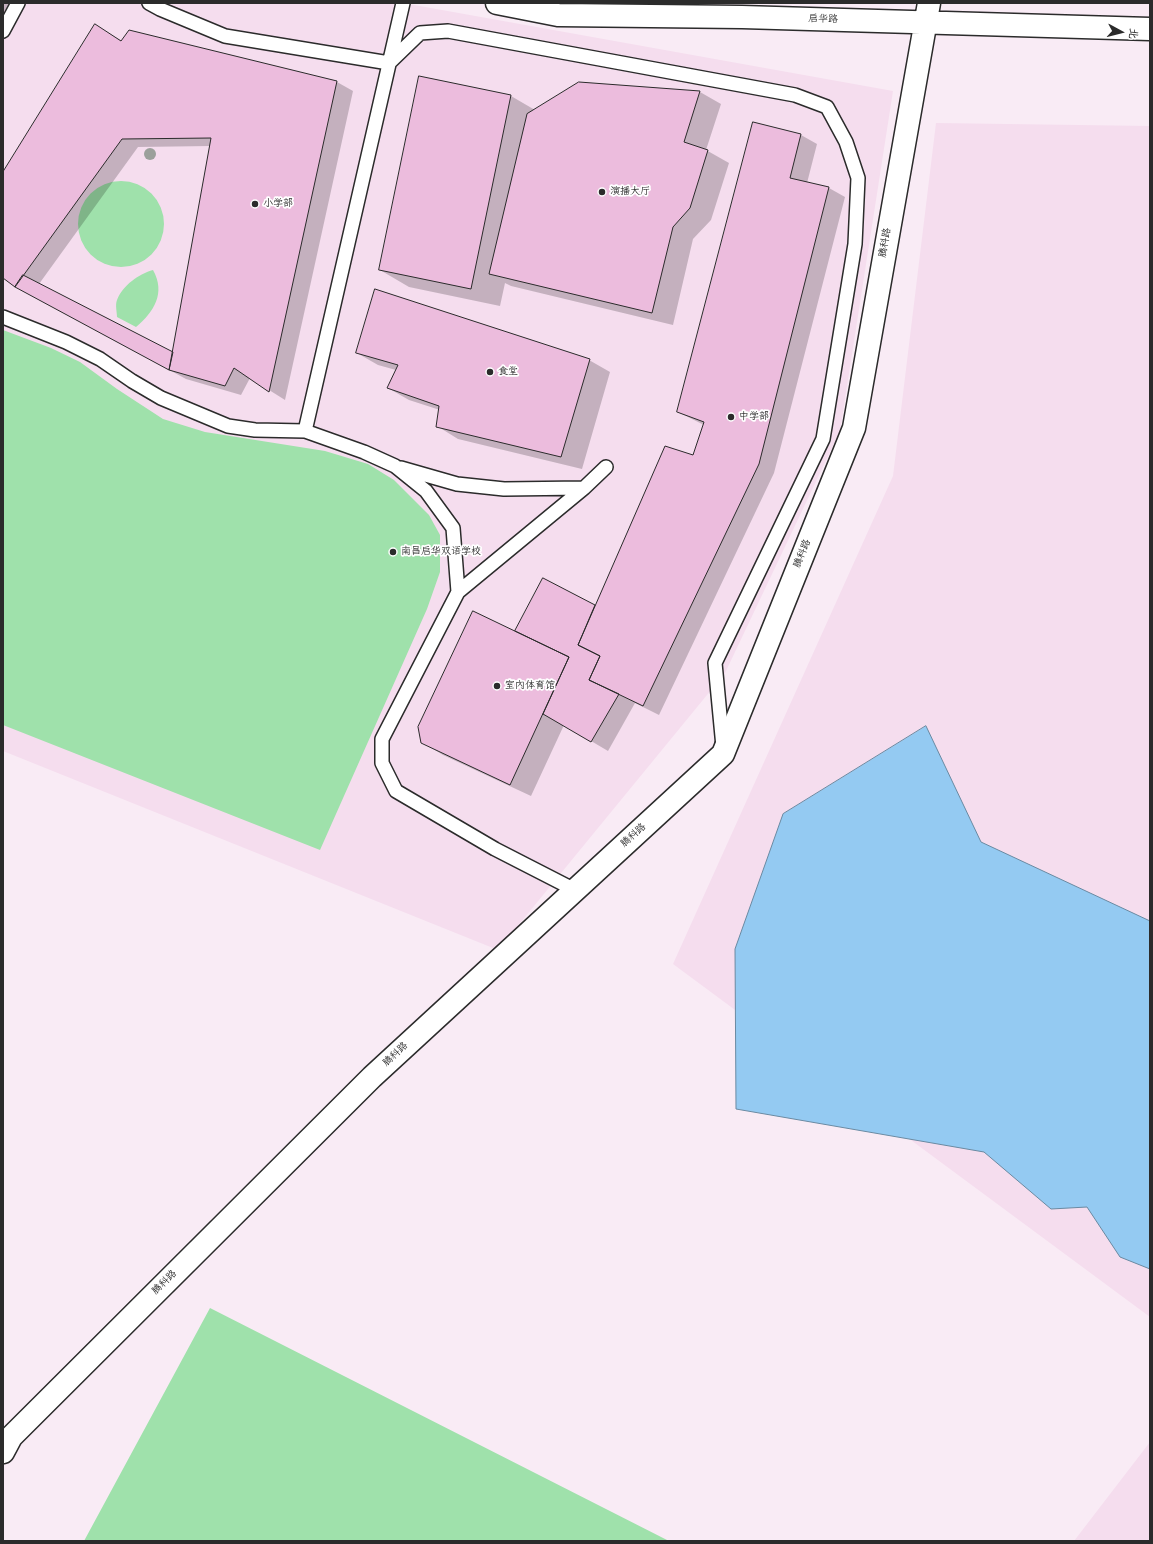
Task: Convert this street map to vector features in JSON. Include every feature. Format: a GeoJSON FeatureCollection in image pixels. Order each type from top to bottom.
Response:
{"type":"FeatureCollection","features":[{"type":"Feature","properties":{"kind":"street","name":"启华路"},"geometry":{"type":"LineString","coordinates":[[497,3],[558,15],[742,17],[927,13],[1150,29]]}},
{"type":"Feature","properties":{"kind":"street","name":"腾科路"},"geometry":{"type":"LineString","coordinates":[[3,1452],[16,1431],[372,1076],[723,754],[854,428],[927,13]]}},
{"type":"Feature","properties":{"kind":"lane"},"geometry":{"type":"LineString","coordinates":[[3,31],[18,3]]}},
{"type":"Feature","properties":{"kind":"lane"},"geometry":{"type":"LineString","coordinates":[[149,3],[225,36],[389,63]]}},
{"type":"Feature","properties":{"kind":"lane"},"geometry":{"type":"LineString","coordinates":[[306,431],[403,3]]}},
{"type":"Feature","properties":{"kind":"lane"},"geometry":{"type":"LineString","coordinates":[[389,63],[420,33],[448,32],[795,95],[827,107],[846,142],[858,178],[855,244],[823,439],[715,663],[723,754]]}},
{"type":"Feature","properties":{"kind":"lane"},"geometry":{"type":"LineString","coordinates":[[3,317],[66,342],[100,359],[132,381],[162,398],[221,424],[255,430],[306,431],[364,452],[395,466],[457,484],[504,489],[584,488]]}},
{"type":"Feature","properties":{"kind":"lane"},"geometry":{"type":"LineString","coordinates":[[395,466],[426,491],[453,528],[458,592]]}},
{"type":"Feature","properties":{"kind":"lane"},"geometry":{"type":"LineString","coordinates":[[575,890],[495,849],[396,791],[382,763],[382,739],[458,592],[584,488],[606,467]]}},
{"type":"Feature","properties":{"kind":"shaded area","name":"南昌启华双语学校"},"geometry":{"type":"Polygon","coordinates":[[[3,3],[403,3],[893,91],[840,431],[725,673],[498,950],[3,751],[3,3]]]}},
{"type":"Feature","properties":{"kind":"shaded area"},"geometry":{"type":"Polygon","coordinates":[[[936,123],[1150,126],[1150,1317],[673,964],[893,476],[936,123]]]}},
{"type":"Feature","properties":{"kind":"shaded area"},"geometry":{"type":"Polygon","coordinates":[[[1150,1442],[1150,1541],[1074,1541],[1150,1442]]]}},
{"type":"Feature","properties":{"kind":"green space"},"geometry":{"type":"Polygon","coordinates":[[[113,181],[129,181],[138,184],[152,193],[161,207],[164,216],[164,232],[161,241],[152,255],[138,264],[129,267],[113,267],[97,260],[90,255],[85,248],[78,232],[78,216],[85,200],[90,193],[97,188],[113,181]]]}},
{"type":"Feature","properties":{"kind":"green space"},"geometry":{"type":"Polygon","coordinates":[[[153,270],[157,278],[158,286],[156,302],[148,315],[136,327],[117,317],[117,300],[127,285],[142,274],[153,270]]]}},
{"type":"Feature","properties":{"kind":"green space"},"geometry":{"type":"Polygon","coordinates":[[[3,330],[51,348],[80,362],[117,389],[163,419],[205,432],[325,451],[368,464],[394,480],[429,515],[440,535],[440,572],[427,609],[320,850],[3,725],[3,330]]]}},
{"type":"Feature","properties":{"kind":"green space"},"geometry":{"type":"Polygon","coordinates":[[[210,1308],[669,1541],[84,1541],[210,1308]]]}},
{"type":"Feature","properties":{"kind":"water"},"geometry":{"type":"Polygon","coordinates":[[[926,726],[981,842],[1150,921],[1150,1269],[1120,1257],[1087,1207],[1051,1209],[984,1152],[736,1109],[735,949],[783,814],[926,726]]]}},
{"type":"Feature","properties":{"kind":"building","name":"小学部"},"geometry":{"type":"Polygon","coordinates":[[[95,24],[121,41],[129,30],[337,81],[269,392],[234,368],[225,386],[169,370],[211,138],[122,139],[15,287],[3,278],[3,172],[95,24]]]}},
{"type":"Feature","properties":{"kind":"building"},"geometry":{"type":"Polygon","coordinates":[[[419,76],[511,95],[471,289],[379,270],[419,76]]]}},
{"type":"Feature","properties":{"kind":"building","name":"演播大厅"},"geometry":{"type":"Polygon","coordinates":[[[579,82],[700,91],[684,142],[708,150],[690,208],[673,227],[652,313],[489,274],[527,114],[579,82]]]}},
{"type":"Feature","properties":{"kind":"building","name":"中学部"},"geometry":{"type":"Polygon","coordinates":[[[753,122],[801,134],[790,178],[829,187],[759,464],[643,706],[589,680],[600,656],[578,645],[665,446],[693,455],[704,422],[677,412],[753,122]]]}},
{"type":"Feature","properties":{"kind":"building"},"geometry":{"type":"Polygon","coordinates":[[[23,275],[173,352],[169,370],[15,287],[23,275]]]}},
{"type":"Feature","properties":{"kind":"building","name":"食堂"},"geometry":{"type":"Polygon","coordinates":[[[375,289],[590,359],[561,457],[436,427],[439,406],[387,388],[398,365],[356,353],[375,289]]]}},
{"type":"Feature","properties":{"kind":"building"},"geometry":{"type":"Polygon","coordinates":[[[543,578],[595,605],[578,645],[600,656],[589,680],[619,694],[591,742],[543,714],[569,657],[515,631],[543,578]]]}},
{"type":"Feature","properties":{"kind":"building","name":"室内体育馆"},"geometry":{"type":"Polygon","coordinates":[[[473,611],[569,657],[510,785],[421,743],[418,727],[473,611]]]}},
{"type":"Feature","properties":{"kind":"place","name":"演播大厅"},"geometry":{"type":"Point","coordinates":[602,192]}},
{"type":"Feature","properties":{"kind":"place","name":"小学部"},"geometry":{"type":"Point","coordinates":[255,204]}},
{"type":"Feature","properties":{"kind":"place","name":"食堂"},"geometry":{"type":"Point","coordinates":[490,372]}},
{"type":"Feature","properties":{"kind":"place","name":"中学部"},"geometry":{"type":"Point","coordinates":[731,417]}},
{"type":"Feature","properties":{"kind":"place","name":"南昌启华双语学校"},"geometry":{"type":"Point","coordinates":[393,552]}},
{"type":"Feature","properties":{"kind":"place","name":"室内体育馆"},"geometry":{"type":"Point","coordinates":[497,686]}}]}
